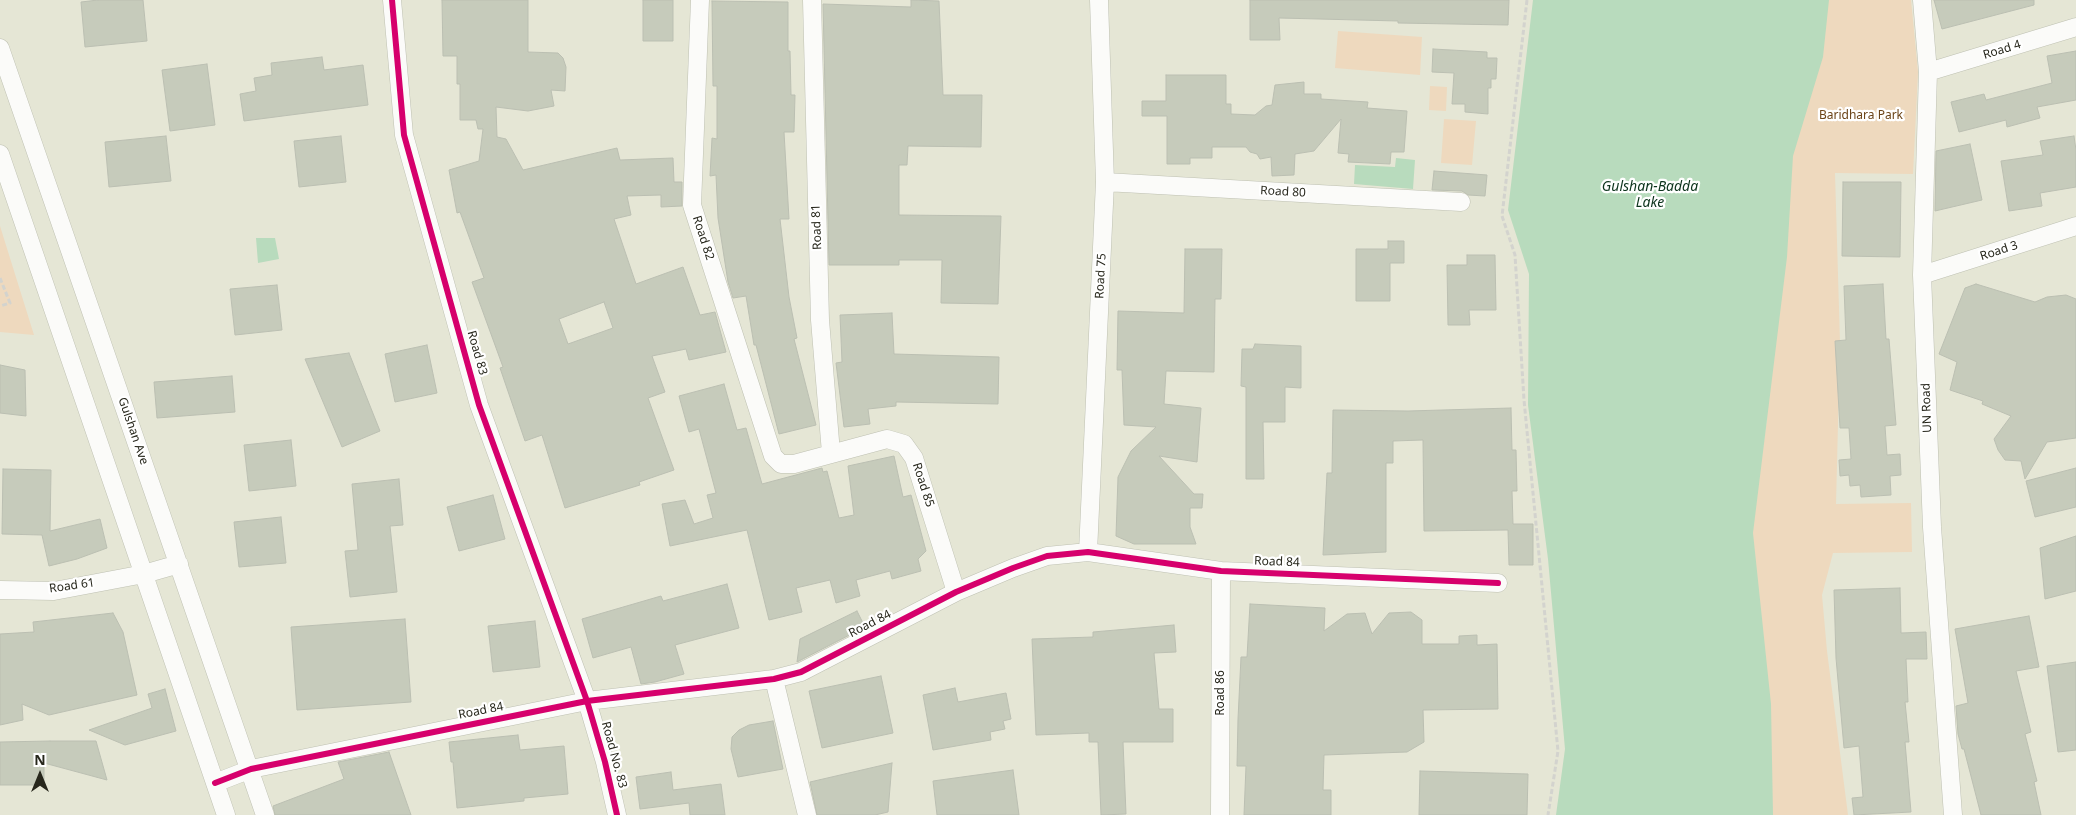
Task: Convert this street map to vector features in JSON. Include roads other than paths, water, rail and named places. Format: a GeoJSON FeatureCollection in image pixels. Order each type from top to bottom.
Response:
{"type":"FeatureCollection","features":[{"type":"Feature","properties":{"kind":"street","name":"Road 83"},"geometry":{"type":"LineString","coordinates":[[392,0],[404,135],[479,405],[587,701]]}},
{"type":"Feature","properties":{"kind":"street","name":"Road 82"},"geometry":{"type":"LineString","coordinates":[[700,0],[692,205],[774,456],[781,464]]}},
{"type":"Feature","properties":{"kind":"street","name":"Road 81"},"geometry":{"type":"LineString","coordinates":[[812,0],[820,320],[830,453]]}},
{"type":"Feature","properties":{"kind":"street","name":"Road 75"},"geometry":{"type":"LineString","coordinates":[[1088,552],[1105,182],[1099,0]]}},
{"type":"Feature","properties":{"kind":"street","name":"UN Road"},"geometry":{"type":"LineString","coordinates":[[1922,0],[1928,72],[1922,275],[1933,556],[1953,815]]}},
{"type":"Feature","properties":{"kind":"street","name":"Road 4"},"geometry":{"type":"LineString","coordinates":[[1928,72],[2076,27]]}},
{"type":"Feature","properties":{"kind":"street","name":"Gulshan Ave"},"geometry":{"type":"LineString","coordinates":[[0,48],[180,564],[213,667],[265,815]]}},
{"type":"Feature","properties":{"kind":"street"},"geometry":{"type":"LineString","coordinates":[[0,154],[226,815]]}},
{"type":"Feature","properties":{"kind":"street","name":"Road 80"},"geometry":{"type":"LineString","coordinates":[[1105,182],[1461,202]]}},
{"type":"Feature","properties":{"kind":"street","name":"Road 3"},"geometry":{"type":"LineString","coordinates":[[1922,275],[2076,226]]}},
{"type":"Feature","properties":{"kind":"street","name":"Road 85"},"geometry":{"type":"LineString","coordinates":[[781,464],[794,464],[886,439],[904,444],[914,458],[956,592]]}},
{"type":"Feature","properties":{"kind":"street","name":"Road 84"},"geometry":{"type":"LineString","coordinates":[[215,783],[250,769],[587,701],[774,679],[801,672],[956,592],[1047,556],[1088,552],[1221,571],[1498,583]]}},
{"type":"Feature","properties":{"kind":"street","name":"Road 61"},"geometry":{"type":"LineString","coordinates":[[0,590],[54,591],[144,574],[180,564]]}},
{"type":"Feature","properties":{"kind":"street","name":"Road 86"},"geometry":{"type":"LineString","coordinates":[[1220,815],[1221,571]]}},
{"type":"Feature","properties":{"kind":"street"},"geometry":{"type":"LineString","coordinates":[[774,679],[807,815]]}},
{"type":"Feature","properties":{"kind":"street","name":"Road No. 83"},"geometry":{"type":"LineString","coordinates":[[587,701],[605,762],[617,815]]}},
{"type":"Feature","properties":{"kind":"water","name":"Gulshan-Badda Lake"},"geometry":{"type":"Polygon","coordinates":[[[1533,0],[1829,0],[1823,57],[1793,156],[1787,257],[1753,533],[1771,704],[1773,815],[1556,815],[1565,749],[1548,559],[1528,405],[1529,274],[1508,210],[1533,0]]]}},
{"type":"Feature","properties":{"kind":"water"},"geometry":{"type":"Polygon","coordinates":[[[1396,158],[1415,160],[1413,189],[1354,184],[1355,165],[1395,167],[1396,158]]]}},
{"type":"Feature","properties":{"kind":"water"},"geometry":{"type":"Polygon","coordinates":[[[256,238],[275,238],[279,259],[258,263],[256,238]]]}},
{"type":"Feature","properties":{"kind":"park label","name":"Baridhara Park"},"geometry":{"type":"Point","coordinates":[1861,116]}}]}
